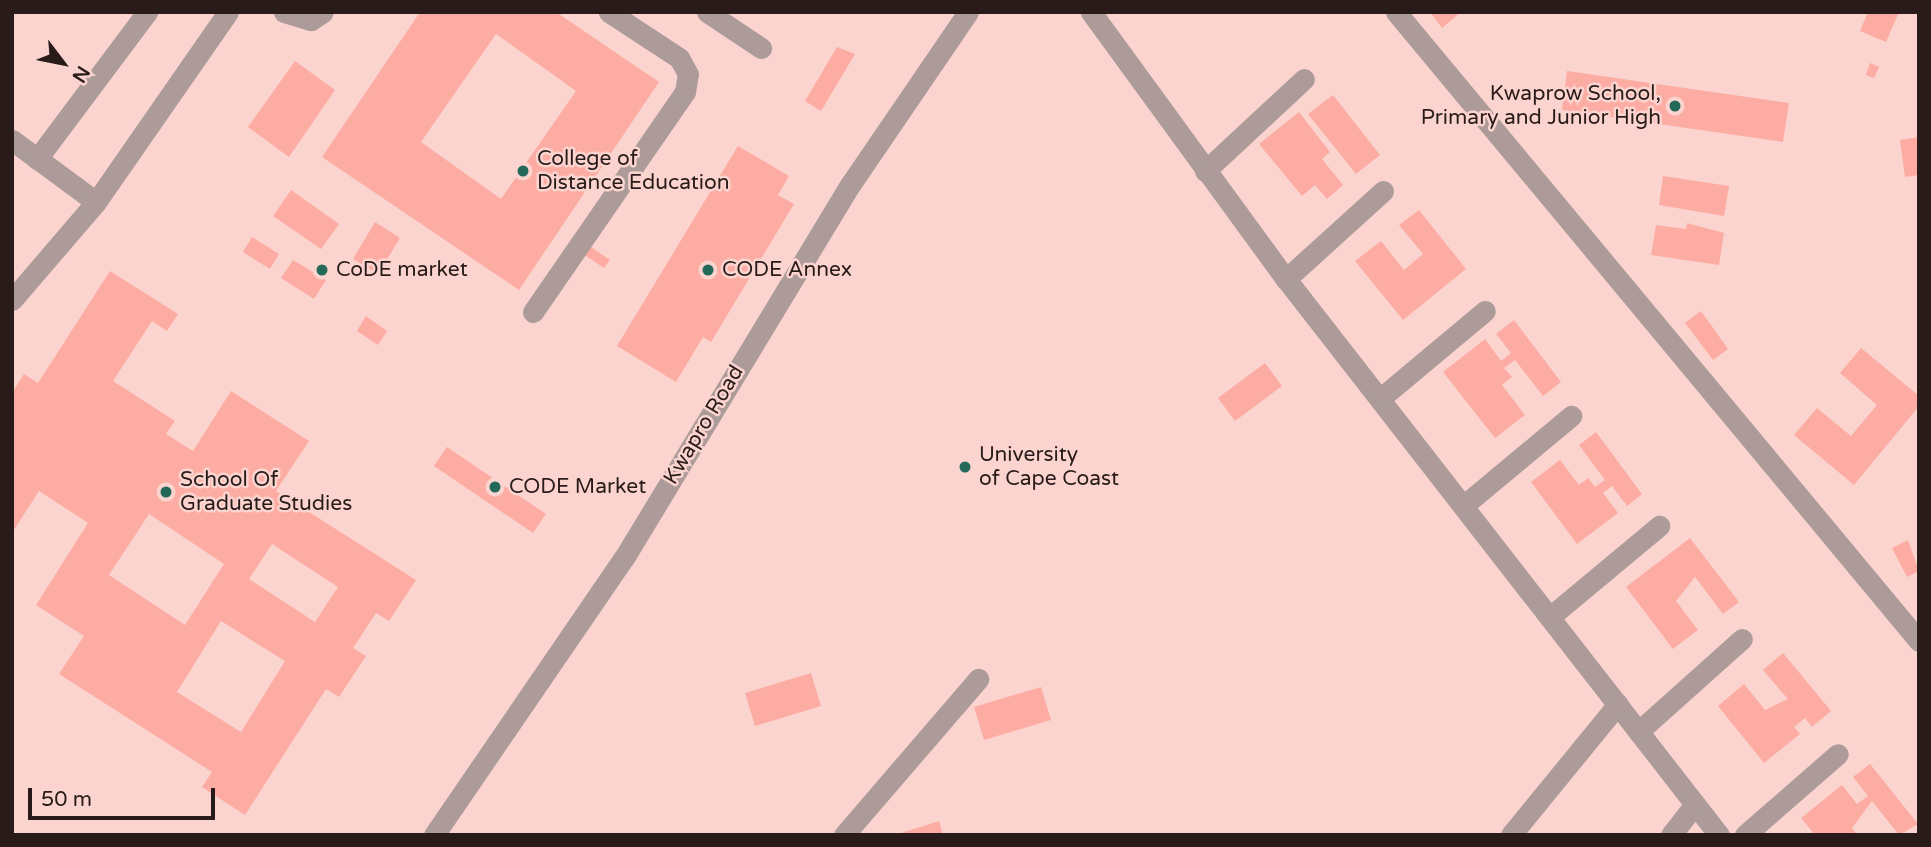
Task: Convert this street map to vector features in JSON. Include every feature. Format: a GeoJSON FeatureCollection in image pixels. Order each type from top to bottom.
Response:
{"type":"FeatureCollection","features":[{"type":"Feature","properties":{"kind":"street"},"geometry":{"type":"LineString","coordinates":[[37,159],[147,12]]}},
{"type":"Feature","properties":{"kind":"street"},"geometry":{"type":"LineString","coordinates":[[12,300],[96,202],[228,12]]}},
{"type":"Feature","properties":{"kind":"street"},"geometry":{"type":"LineString","coordinates":[[284,12],[311,20],[323,12]]}},
{"type":"Feature","properties":{"kind":"street"},"geometry":{"type":"LineString","coordinates":[[533,312],[685,92],[688,74],[679,58],[609,12]]}},
{"type":"Feature","properties":{"kind":"street"},"geometry":{"type":"LineString","coordinates":[[707,12],[761,48]]}},
{"type":"Feature","properties":{"kind":"street","name":"Kwapro Road"},"geometry":{"type":"LineString","coordinates":[[434,835],[624,558],[850,185],[968,12]]}},
{"type":"Feature","properties":{"kind":"street"},"geometry":{"type":"LineString","coordinates":[[1091,12],[1286,279],[1382,397],[1463,506],[1719,835]]}},
{"type":"Feature","properties":{"kind":"street"},"geometry":{"type":"LineString","coordinates":[[1396,12],[1919,641]]}},
{"type":"Feature","properties":{"kind":"street"},"geometry":{"type":"LineString","coordinates":[[1205,171],[1304,79]]}},
{"type":"Feature","properties":{"kind":"street"},"geometry":{"type":"LineString","coordinates":[[12,140],[96,202]]}},
{"type":"Feature","properties":{"kind":"street"},"geometry":{"type":"LineString","coordinates":[[1286,279],[1383,191]]}},
{"type":"Feature","properties":{"kind":"street"},"geometry":{"type":"LineString","coordinates":[[1382,397],[1485,311]]}},
{"type":"Feature","properties":{"kind":"street"},"geometry":{"type":"LineString","coordinates":[[1463,506],[1571,416]]}},
{"type":"Feature","properties":{"kind":"street"},"geometry":{"type":"LineString","coordinates":[[1551,616],[1659,527]]}},
{"type":"Feature","properties":{"kind":"street"},"geometry":{"type":"LineString","coordinates":[[1639,730],[1742,639]]}},
{"type":"Feature","properties":{"kind":"street"},"geometry":{"type":"LineString","coordinates":[[844,835],[978,679]]}},
{"type":"Feature","properties":{"kind":"street"},"geometry":{"type":"LineString","coordinates":[[1511,835],[1618,704]]}},
{"type":"Feature","properties":{"kind":"street"},"geometry":{"type":"LineString","coordinates":[[1745,835],[1838,754]]}},
{"type":"Feature","properties":{"kind":"street"},"geometry":{"type":"LineString","coordinates":[[1671,835],[1695,804]]}},
{"type":"Feature","properties":{"kind":"building","name":"College of Distance Education"},"geometry":{"type":"Polygon","coordinates":[[[420,12],[556,12],[659,82],[519,290],[322,157],[420,12]],[[496,34],[421,142],[501,199],[576,91],[496,34]]]}},
{"type":"Feature","properties":{"kind":"building"},"geometry":{"type":"Polygon","coordinates":[[[1430,12],[1461,12],[1442,28],[1430,12]]]}},
{"type":"Feature","properties":{"kind":"building"},"geometry":{"type":"Polygon","coordinates":[[[1868,12],[1899,12],[1886,42],[1860,31],[1868,12]]]}},
{"type":"Feature","properties":{"kind":"building"},"geometry":{"type":"Polygon","coordinates":[[[837,47],[855,54],[821,111],[805,101],[837,47]]]}},
{"type":"Feature","properties":{"kind":"building"},"geometry":{"type":"Polygon","coordinates":[[[295,61],[335,90],[289,157],[248,127],[295,61]]]}},
{"type":"Feature","properties":{"kind":"building"},"geometry":{"type":"Polygon","coordinates":[[[1870,63],[1879,67],[1874,78],[1866,75],[1870,63]]]}},
{"type":"Feature","properties":{"kind":"building","name":"Kwaprow School, Primary and Junior High"},"geometry":{"type":"Polygon","coordinates":[[[1567,71],[1789,103],[1783,142],[1562,110],[1567,71]]]}},
{"type":"Feature","properties":{"kind":"building"},"geometry":{"type":"Polygon","coordinates":[[[1333,95],[1380,155],[1356,174],[1308,114],[1333,95]]]}},
{"type":"Feature","properties":{"kind":"building"},"geometry":{"type":"Polygon","coordinates":[[[1299,112],[1330,152],[1322,159],[1343,185],[1327,199],[1315,185],[1302,196],[1259,144],[1299,112]]]}},
{"type":"Feature","properties":{"kind":"building"},"geometry":{"type":"Polygon","coordinates":[[[1919,137],[1919,175],[1905,177],[1900,140],[1919,137]]]}},
{"type":"Feature","properties":{"kind":"building","name":"CODE Annex"},"geometry":{"type":"Polygon","coordinates":[[[738,146],[789,176],[778,195],[794,204],[711,342],[703,337],[676,382],[617,346],[738,146]]]}},
{"type":"Feature","properties":{"kind":"building"},"geometry":{"type":"Polygon","coordinates":[[[1663,176],[1729,186],[1724,216],[1659,205],[1663,176]]]}},
{"type":"Feature","properties":{"kind":"building"},"geometry":{"type":"Polygon","coordinates":[[[291,190],[339,224],[321,249],[273,216],[291,190]]]}},
{"type":"Feature","properties":{"kind":"building"},"geometry":{"type":"Polygon","coordinates":[[[1419,210],[1466,269],[1403,320],[1355,261],[1381,241],[1404,270],[1423,254],[1399,225],[1419,210]]]}},
{"type":"Feature","properties":{"kind":"building"},"geometry":{"type":"Polygon","coordinates":[[[375,222],[400,238],[378,274],[353,259],[375,222]]]}},
{"type":"Feature","properties":{"kind":"building"},"geometry":{"type":"Polygon","coordinates":[[[1687,223],[1724,233],[1719,265],[1651,255],[1656,225],[1686,229],[1687,223]]]}},
{"type":"Feature","properties":{"kind":"building"},"geometry":{"type":"Polygon","coordinates":[[[252,237],[279,254],[270,269],[243,252],[252,237]]]}},
{"type":"Feature","properties":{"kind":"building"},"geometry":{"type":"Polygon","coordinates":[[[588,245],[610,260],[604,268],[583,254],[588,245]]]}},
{"type":"Feature","properties":{"kind":"building"},"geometry":{"type":"Polygon","coordinates":[[[293,260],[326,280],[314,299],[281,278],[293,260]]]}},
{"type":"Feature","properties":{"kind":"building"},"geometry":{"type":"Polygon","coordinates":[[[110,271],[178,314],[167,331],[152,321],[113,381],[175,421],[166,434],[193,451],[231,391],[309,441],[276,491],[416,580],[389,621],[376,613],[353,648],[366,656],[339,697],[326,689],[245,815],[202,787],[212,772],[59,674],[84,636],[36,605],[88,523],[39,491],[12,533],[12,393],[24,374],[38,383],[110,271]],[[149,514],[109,575],[185,625],[224,564],[149,514]],[[272,544],[249,579],[315,622],[338,587],[272,544]],[[221,621],[177,692],[241,732],[285,661],[221,621]]]}},
{"type":"Feature","properties":{"kind":"building"},"geometry":{"type":"Polygon","coordinates":[[[1701,311],[1728,349],[1713,360],[1685,323],[1701,311]]]}},
{"type":"Feature","properties":{"kind":"building"},"geometry":{"type":"Polygon","coordinates":[[[366,316],[387,331],[378,345],[357,331],[366,316]]]}},
{"type":"Feature","properties":{"kind":"building"},"geometry":{"type":"Polygon","coordinates":[[[1514,320],[1561,382],[1543,396],[1515,360],[1504,368],[1512,377],[1502,385],[1525,415],[1495,438],[1443,372],[1485,339],[1501,361],[1511,353],[1496,334],[1514,320]]]}},
{"type":"Feature","properties":{"kind":"building"},"geometry":{"type":"Polygon","coordinates":[[[1861,348],[1919,396],[1919,406],[1854,485],[1794,435],[1817,408],[1851,436],[1877,405],[1840,373],[1861,348]]]}},
{"type":"Feature","properties":{"kind":"building"},"geometry":{"type":"Polygon","coordinates":[[[1265,363],[1282,386],[1235,421],[1218,398],[1265,363]]]}},
{"type":"Feature","properties":{"kind":"building"},"geometry":{"type":"Polygon","coordinates":[[[1596,432],[1642,494],[1627,506],[1612,486],[1603,493],[1618,513],[1577,544],[1531,482],[1560,460],[1579,485],[1588,478],[1595,487],[1605,480],[1579,445],[1596,432]]]}},
{"type":"Feature","properties":{"kind":"building"},"geometry":{"type":"Polygon","coordinates":[[[447,447],[546,514],[533,533],[434,466],[447,447]]]}},
{"type":"Feature","properties":{"kind":"building"},"geometry":{"type":"Polygon","coordinates":[[[1690,538],[1739,602],[1723,614],[1695,577],[1676,601],[1698,630],[1673,649],[1626,587],[1690,538]]]}},
{"type":"Feature","properties":{"kind":"building"},"geometry":{"type":"Polygon","coordinates":[[[1908,540],[1919,571],[1907,577],[1892,548],[1908,540]]]}},
{"type":"Feature","properties":{"kind":"building"},"geometry":{"type":"Polygon","coordinates":[[[1783,653],[1831,711],[1812,727],[1805,718],[1794,727],[1800,734],[1764,763],[1718,706],[1744,684],[1765,710],[1788,699],[1763,670],[1783,653]]]}},
{"type":"Feature","properties":{"kind":"building"},"geometry":{"type":"Polygon","coordinates":[[[811,673],[821,706],[755,726],[745,693],[811,673]]]}},
{"type":"Feature","properties":{"kind":"building"},"geometry":{"type":"Polygon","coordinates":[[[1041,687],[1051,720],[984,740],[974,707],[1041,687]]]}},
{"type":"Feature","properties":{"kind":"building"},"geometry":{"type":"Polygon","coordinates":[[[1870,764],[1918,824],[1899,835],[1872,801],[1852,828],[1857,835],[1815,835],[1801,818],[1842,785],[1857,804],[1868,796],[1853,777],[1870,764]]]}},
{"type":"Feature","properties":{"kind":"building"},"geometry":{"type":"Polygon","coordinates":[[[939,821],[943,835],[898,835],[898,834],[939,821]]]}},
{"type":"Feature","properties":{"kind":"place","name":"Kwaprow School, Primary and Junior High"},"geometry":{"type":"Point","coordinates":[1675,106]}},
{"type":"Feature","properties":{"kind":"place","name":"College of Distance Education"},"geometry":{"type":"Point","coordinates":[523,171]}},
{"type":"Feature","properties":{"kind":"place","name":"CoDE market"},"geometry":{"type":"Point","coordinates":[322,270]}},
{"type":"Feature","properties":{"kind":"place","name":"CODE Annex"},"geometry":{"type":"Point","coordinates":[708,270]}},
{"type":"Feature","properties":{"kind":"place","name":"University of Cape Coast"},"geometry":{"type":"Point","coordinates":[965,467]}},
{"type":"Feature","properties":{"kind":"place","name":"CODE Market"},"geometry":{"type":"Point","coordinates":[495,487]}},
{"type":"Feature","properties":{"kind":"place","name":"School Of Graduate Studies"},"geometry":{"type":"Point","coordinates":[166,492]}}]}
